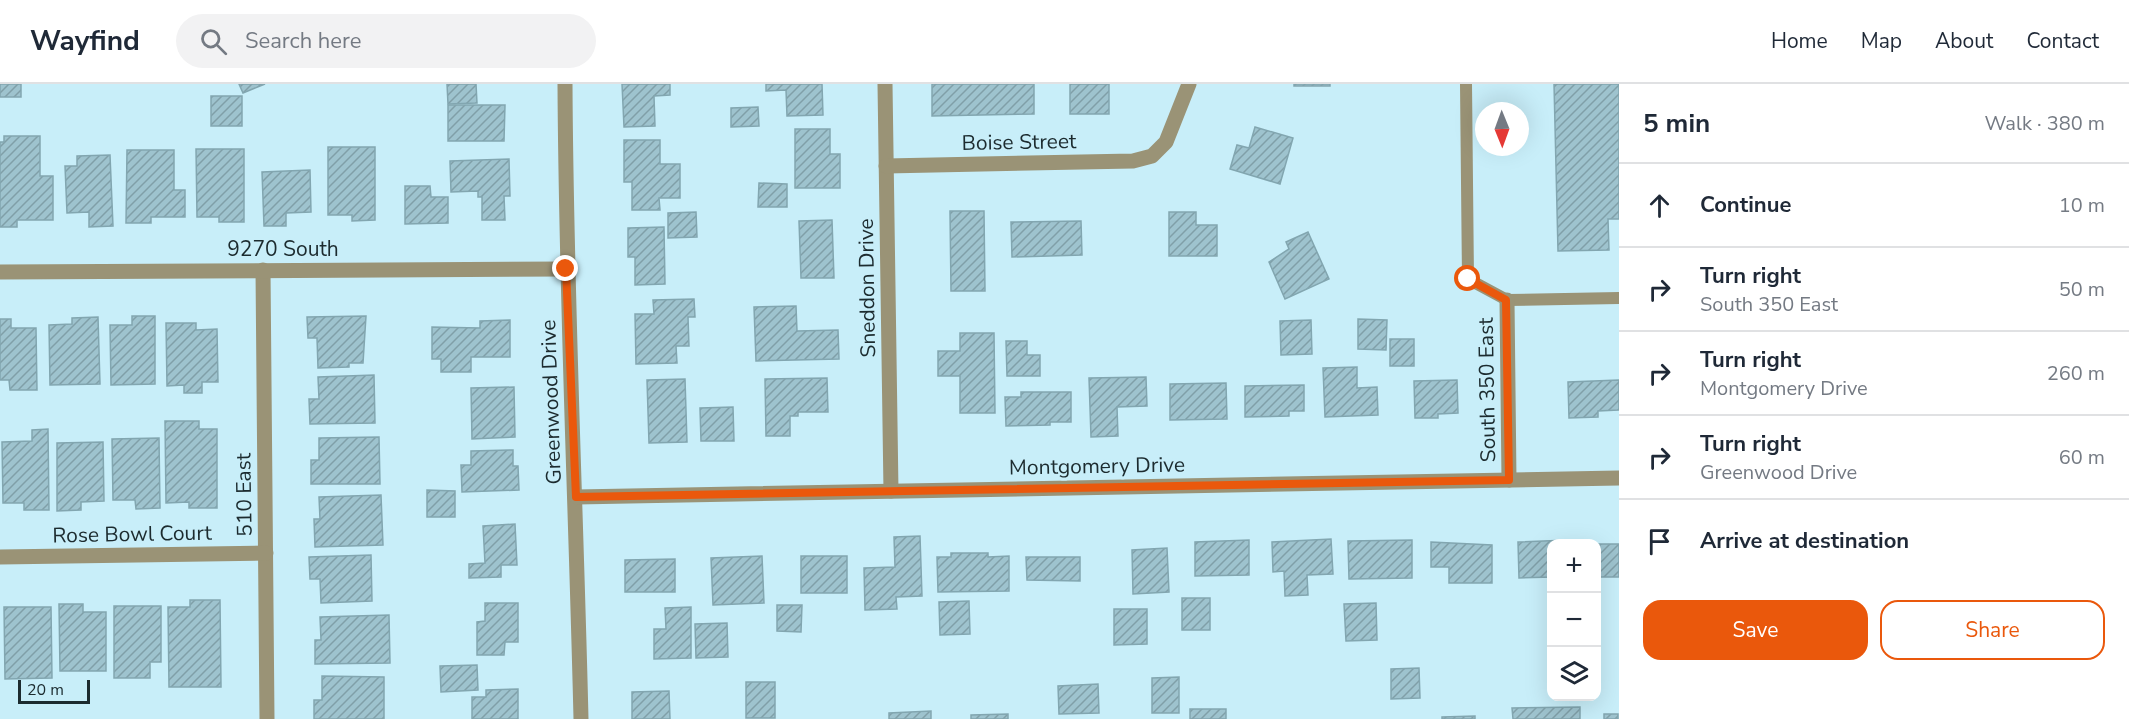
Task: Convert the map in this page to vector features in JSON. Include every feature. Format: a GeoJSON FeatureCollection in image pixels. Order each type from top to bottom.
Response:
{"type":"FeatureCollection","features":[{"type":"Feature","properties":{"kind":"street","name":"Greenwood Drive"},"geometry":{"type":"LineString","coordinates":[[565,84],[566,269],[576,497],[580,719]]}},
{"type":"Feature","properties":{"kind":"street","name":"Sneddon Drive"},"geometry":{"type":"LineString","coordinates":[[885,84],[891,491]]}},
{"type":"Feature","properties":{"kind":"street","name":"Boise Street"},"geometry":{"type":"LineString","coordinates":[[886,166],[1132,161],[1152,156],[1166,142],[1189,84]]}},
{"type":"Feature","properties":{"kind":"street","name":"9270 South"},"geometry":{"type":"LineString","coordinates":[[0,272],[566,269]]}},
{"type":"Feature","properties":{"kind":"street","name":"510 East"},"geometry":{"type":"LineString","coordinates":[[262,270],[267,719]]}},
{"type":"Feature","properties":{"kind":"street","name":"South 350 East"},"geometry":{"type":"LineString","coordinates":[[1506,300],[1509,480]]}},
{"type":"Feature","properties":{"kind":"street","name":"Montgomery Drive"},"geometry":{"type":"LineString","coordinates":[[576,497],[1619,478]]}},
{"type":"Feature","properties":{"kind":"street","name":"Rose Bowl Court"},"geometry":{"type":"LineString","coordinates":[[0,557],[266,553]]}},
{"type":"Feature","properties":{"kind":"lane"},"geometry":{"type":"LineString","coordinates":[[1466,84],[1468,279],[1506,300],[1619,298]]}},
{"type":"Feature","properties":{"kind":"building"},"geometry":{"type":"Polygon","coordinates":[[[0,84],[21,84],[21,97],[0,97],[0,84]]]}},
{"type":"Feature","properties":{"kind":"building"},"geometry":{"type":"Polygon","coordinates":[[[239,84],[265,84],[243,93],[239,84]]]}},
{"type":"Feature","properties":{"kind":"building"},"geometry":{"type":"Polygon","coordinates":[[[447,84],[476,84],[477,103],[448,104],[447,84]]]}},
{"type":"Feature","properties":{"kind":"building"},"geometry":{"type":"Polygon","coordinates":[[[622,84],[670,84],[670,95],[654,96],[655,126],[624,127],[622,84]]]}},
{"type":"Feature","properties":{"kind":"building"},"geometry":{"type":"Polygon","coordinates":[[[766,84],[822,84],[823,115],[787,116],[786,90],[766,91],[766,84]]]}},
{"type":"Feature","properties":{"kind":"building"},"geometry":{"type":"Polygon","coordinates":[[[932,84],[1034,84],[1034,114],[932,116],[932,84]]]}},
{"type":"Feature","properties":{"kind":"building"},"geometry":{"type":"Polygon","coordinates":[[[1070,84],[1109,84],[1109,114],[1070,114],[1070,84]]]}},
{"type":"Feature","properties":{"kind":"building"},"geometry":{"type":"Polygon","coordinates":[[[1294,84],[1330,84],[1330,86],[1294,86],[1294,84]]]}},
{"type":"Feature","properties":{"kind":"building"},"geometry":{"type":"Polygon","coordinates":[[[1554,84],[1619,84],[1619,219],[1608,219],[1609,250],[1558,251],[1554,84]]]}},
{"type":"Feature","properties":{"kind":"building"},"geometry":{"type":"Polygon","coordinates":[[[211,96],[242,96],[242,126],[211,126],[211,96]]]}},
{"type":"Feature","properties":{"kind":"building"},"geometry":{"type":"Polygon","coordinates":[[[448,105],[505,105],[504,141],[448,141],[448,105]]]}},
{"type":"Feature","properties":{"kind":"building"},"geometry":{"type":"Polygon","coordinates":[[[758,107],[759,126],[731,127],[731,108],[758,107]]]}},
{"type":"Feature","properties":{"kind":"building"},"geometry":{"type":"Polygon","coordinates":[[[1255,127],[1293,138],[1280,184],[1230,169],[1237,145],[1249,148],[1255,127]]]}},
{"type":"Feature","properties":{"kind":"building"},"geometry":{"type":"Polygon","coordinates":[[[795,129],[830,129],[830,154],[840,154],[840,188],[795,188],[795,129]]]}},
{"type":"Feature","properties":{"kind":"building"},"geometry":{"type":"Polygon","coordinates":[[[4,136],[40,136],[40,176],[53,176],[53,220],[17,220],[17,227],[0,227],[0,142],[4,142],[4,136]]]}},
{"type":"Feature","properties":{"kind":"building"},"geometry":{"type":"Polygon","coordinates":[[[624,140],[660,140],[660,164],[680,164],[680,198],[659,198],[660,210],[632,210],[632,182],[624,182],[624,140]]]}},
{"type":"Feature","properties":{"kind":"building"},"geometry":{"type":"Polygon","coordinates":[[[328,147],[375,147],[375,220],[352,221],[352,215],[328,215],[328,147]]]}},
{"type":"Feature","properties":{"kind":"building"},"geometry":{"type":"Polygon","coordinates":[[[196,149],[244,149],[244,222],[219,222],[219,217],[197,217],[196,149]]]}},
{"type":"Feature","properties":{"kind":"building"},"geometry":{"type":"Polygon","coordinates":[[[127,150],[174,150],[174,190],[185,190],[185,217],[151,217],[151,223],[126,223],[127,150]]]}},
{"type":"Feature","properties":{"kind":"building"},"geometry":{"type":"Polygon","coordinates":[[[110,155],[113,226],[89,227],[89,212],[67,213],[65,166],[77,166],[77,156],[110,155]]]}},
{"type":"Feature","properties":{"kind":"building"},"geometry":{"type":"Polygon","coordinates":[[[509,159],[510,196],[504,196],[505,220],[482,220],[482,197],[478,197],[478,191],[451,192],[450,161],[509,159]]]}},
{"type":"Feature","properties":{"kind":"building"},"geometry":{"type":"Polygon","coordinates":[[[310,170],[311,212],[286,213],[286,226],[264,226],[262,172],[310,170]]]}},
{"type":"Feature","properties":{"kind":"building"},"geometry":{"type":"Polygon","coordinates":[[[759,183],[787,184],[787,207],[758,207],[759,183]]]}},
{"type":"Feature","properties":{"kind":"building"},"geometry":{"type":"Polygon","coordinates":[[[405,186],[430,186],[431,197],[448,197],[448,223],[405,224],[405,186]]]}},
{"type":"Feature","properties":{"kind":"building"},"geometry":{"type":"Polygon","coordinates":[[[950,211],[984,211],[985,291],[951,291],[950,211]]]}},
{"type":"Feature","properties":{"kind":"building"},"geometry":{"type":"Polygon","coordinates":[[[696,212],[697,237],[668,238],[668,213],[696,212]]]}},
{"type":"Feature","properties":{"kind":"building"},"geometry":{"type":"Polygon","coordinates":[[[1169,212],[1196,212],[1196,225],[1217,225],[1217,256],[1169,256],[1169,212]]]}},
{"type":"Feature","properties":{"kind":"building"},"geometry":{"type":"Polygon","coordinates":[[[832,220],[834,278],[801,278],[799,221],[832,220]]]}},
{"type":"Feature","properties":{"kind":"building"},"geometry":{"type":"Polygon","coordinates":[[[1081,221],[1082,255],[1012,257],[1011,222],[1081,221]]]}},
{"type":"Feature","properties":{"kind":"building"},"geometry":{"type":"Polygon","coordinates":[[[664,227],[665,284],[635,285],[635,257],[628,257],[628,228],[664,227]]]}},
{"type":"Feature","properties":{"kind":"building"},"geometry":{"type":"Polygon","coordinates":[[[1308,232],[1329,279],[1285,299],[1269,262],[1289,249],[1286,242],[1308,232]]]}},
{"type":"Feature","properties":{"kind":"building"},"geometry":{"type":"Polygon","coordinates":[[[694,299],[695,317],[688,317],[689,346],[676,346],[677,363],[636,364],[635,314],[654,314],[653,300],[694,299]]]}},
{"type":"Feature","properties":{"kind":"building"},"geometry":{"type":"Polygon","coordinates":[[[796,306],[797,331],[838,330],[839,359],[756,361],[754,307],[796,306]]]}},
{"type":"Feature","properties":{"kind":"building"},"geometry":{"type":"Polygon","coordinates":[[[132,316],[155,316],[155,384],[111,385],[110,325],[132,325],[132,316]]]}},
{"type":"Feature","properties":{"kind":"building"},"geometry":{"type":"Polygon","coordinates":[[[366,316],[363,363],[349,363],[349,367],[318,368],[317,338],[308,338],[307,317],[366,316]]]}},
{"type":"Feature","properties":{"kind":"building"},"geometry":{"type":"Polygon","coordinates":[[[98,317],[100,384],[50,385],[49,325],[72,324],[72,318],[98,317]]]}},
{"type":"Feature","properties":{"kind":"building"},"geometry":{"type":"Polygon","coordinates":[[[0,319],[11,319],[11,328],[36,328],[37,390],[10,390],[9,380],[0,380],[0,319]]]}},
{"type":"Feature","properties":{"kind":"building"},"geometry":{"type":"Polygon","coordinates":[[[1358,319],[1387,320],[1386,350],[1358,349],[1358,319]]]}},
{"type":"Feature","properties":{"kind":"building"},"geometry":{"type":"Polygon","coordinates":[[[510,320],[510,357],[471,357],[471,372],[441,372],[441,359],[432,359],[432,327],[480,328],[480,321],[510,320]]]}},
{"type":"Feature","properties":{"kind":"building"},"geometry":{"type":"Polygon","coordinates":[[[1311,320],[1312,354],[1281,355],[1280,321],[1311,320]]]}},
{"type":"Feature","properties":{"kind":"building"},"geometry":{"type":"Polygon","coordinates":[[[166,323],[196,323],[196,330],[217,329],[218,382],[202,382],[202,393],[184,393],[184,385],[167,386],[166,323]]]}},
{"type":"Feature","properties":{"kind":"building"},"geometry":{"type":"Polygon","coordinates":[[[960,333],[994,333],[995,413],[960,413],[960,376],[938,376],[938,351],[960,351],[960,333]]]}},
{"type":"Feature","properties":{"kind":"building"},"geometry":{"type":"Polygon","coordinates":[[[1390,339],[1414,339],[1414,366],[1390,366],[1390,339]]]}},
{"type":"Feature","properties":{"kind":"building"},"geometry":{"type":"Polygon","coordinates":[[[1006,341],[1027,341],[1027,355],[1040,355],[1040,376],[1007,376],[1006,341]]]}},
{"type":"Feature","properties":{"kind":"building"},"geometry":{"type":"Polygon","coordinates":[[[1357,367],[1357,388],[1377,387],[1378,415],[1325,417],[1323,368],[1357,367]]]}},
{"type":"Feature","properties":{"kind":"building"},"geometry":{"type":"Polygon","coordinates":[[[374,375],[375,423],[310,424],[309,399],[319,399],[318,377],[374,375]]]}},
{"type":"Feature","properties":{"kind":"building"},"geometry":{"type":"Polygon","coordinates":[[[1146,377],[1147,406],[1117,407],[1118,436],[1091,437],[1089,378],[1146,377]]]}},
{"type":"Feature","properties":{"kind":"building"},"geometry":{"type":"Polygon","coordinates":[[[827,378],[828,412],[798,412],[798,416],[790,416],[790,436],[766,436],[765,379],[827,378]]]}},
{"type":"Feature","properties":{"kind":"building"},"geometry":{"type":"Polygon","coordinates":[[[685,379],[687,442],[649,443],[647,380],[685,379]]]}},
{"type":"Feature","properties":{"kind":"building"},"geometry":{"type":"Polygon","coordinates":[[[1457,380],[1458,413],[1438,414],[1438,418],[1415,418],[1414,381],[1457,380]]]}},
{"type":"Feature","properties":{"kind":"building"},"geometry":{"type":"Polygon","coordinates":[[[1619,380],[1619,410],[1598,411],[1598,417],[1569,418],[1568,382],[1619,380]]]}},
{"type":"Feature","properties":{"kind":"building"},"geometry":{"type":"Polygon","coordinates":[[[1226,383],[1227,419],[1170,420],[1170,384],[1226,383]]]}},
{"type":"Feature","properties":{"kind":"building"},"geometry":{"type":"Polygon","coordinates":[[[1304,385],[1304,411],[1289,411],[1289,416],[1245,417],[1245,386],[1304,385]]]}},
{"type":"Feature","properties":{"kind":"building"},"geometry":{"type":"Polygon","coordinates":[[[514,387],[515,437],[472,439],[471,388],[514,387]]]}},
{"type":"Feature","properties":{"kind":"building"},"geometry":{"type":"Polygon","coordinates":[[[1021,392],[1071,392],[1071,422],[1006,426],[1005,397],[1021,397],[1021,392]]]}},
{"type":"Feature","properties":{"kind":"building"},"geometry":{"type":"Polygon","coordinates":[[[733,407],[734,441],[701,441],[700,408],[733,407]]]}},
{"type":"Feature","properties":{"kind":"building"},"geometry":{"type":"Polygon","coordinates":[[[165,421],[199,421],[199,429],[217,429],[217,508],[189,508],[189,502],[166,503],[165,421]]]}},
{"type":"Feature","properties":{"kind":"building"},"geometry":{"type":"Polygon","coordinates":[[[48,429],[49,510],[24,510],[24,503],[3,503],[2,442],[32,441],[32,430],[48,429]]]}},
{"type":"Feature","properties":{"kind":"building"},"geometry":{"type":"Polygon","coordinates":[[[379,437],[380,484],[311,484],[311,460],[319,460],[319,438],[379,437]]]}},
{"type":"Feature","properties":{"kind":"building"},"geometry":{"type":"Polygon","coordinates":[[[159,438],[160,508],[136,509],[135,500],[113,500],[112,439],[159,438]]]}},
{"type":"Feature","properties":{"kind":"building"},"geometry":{"type":"Polygon","coordinates":[[[103,442],[104,501],[81,502],[81,510],[57,511],[57,443],[103,442]]]}},
{"type":"Feature","properties":{"kind":"building"},"geometry":{"type":"Polygon","coordinates":[[[513,450],[513,466],[518,466],[519,490],[462,492],[461,465],[471,465],[471,451],[513,450]]]}},
{"type":"Feature","properties":{"kind":"building"},"geometry":{"type":"Polygon","coordinates":[[[427,490],[455,491],[455,517],[427,517],[427,490]]]}},
{"type":"Feature","properties":{"kind":"building"},"geometry":{"type":"Polygon","coordinates":[[[381,495],[383,545],[315,547],[314,519],[320,519],[319,497],[381,495]]]}},
{"type":"Feature","properties":{"kind":"building"},"geometry":{"type":"Polygon","coordinates":[[[515,524],[517,565],[501,565],[501,577],[469,578],[469,564],[485,563],[483,526],[515,524]]]}},
{"type":"Feature","properties":{"kind":"building"},"geometry":{"type":"Polygon","coordinates":[[[920,536],[922,596],[896,597],[897,609],[865,610],[864,568],[895,567],[894,537],[920,536]]]}},
{"type":"Feature","properties":{"kind":"building"},"geometry":{"type":"Polygon","coordinates":[[[1331,539],[1333,574],[1307,575],[1308,595],[1285,596],[1284,571],[1273,572],[1272,542],[1331,539]]]}},
{"type":"Feature","properties":{"kind":"building"},"geometry":{"type":"Polygon","coordinates":[[[1249,540],[1249,575],[1195,576],[1195,542],[1249,540]]]}},
{"type":"Feature","properties":{"kind":"building"},"geometry":{"type":"Polygon","coordinates":[[[1412,540],[1412,578],[1349,579],[1348,541],[1412,540]]]}},
{"type":"Feature","properties":{"kind":"building"},"geometry":{"type":"Polygon","coordinates":[[[1547,541],[1547,577],[1519,578],[1518,542],[1547,541]]]}},
{"type":"Feature","properties":{"kind":"building"},"geometry":{"type":"Polygon","coordinates":[[[1431,542],[1492,545],[1492,583],[1449,583],[1449,567],[1431,567],[1431,542]]]}},
{"type":"Feature","properties":{"kind":"building"},"geometry":{"type":"Polygon","coordinates":[[[1601,544],[1619,544],[1619,577],[1601,577],[1601,544]]]}},
{"type":"Feature","properties":{"kind":"building"},"geometry":{"type":"Polygon","coordinates":[[[1167,548],[1169,592],[1133,594],[1132,550],[1167,548]]]}},
{"type":"Feature","properties":{"kind":"building"},"geometry":{"type":"Polygon","coordinates":[[[951,553],[988,553],[988,557],[1009,556],[1009,591],[938,592],[937,557],[951,557],[951,553]]]}},
{"type":"Feature","properties":{"kind":"building"},"geometry":{"type":"Polygon","coordinates":[[[371,555],[372,601],[321,603],[320,579],[310,579],[309,557],[371,555]]]}},
{"type":"Feature","properties":{"kind":"building"},"geometry":{"type":"Polygon","coordinates":[[[762,556],[764,603],[713,605],[711,558],[762,556]]]}},
{"type":"Feature","properties":{"kind":"building"},"geometry":{"type":"Polygon","coordinates":[[[801,556],[847,556],[847,593],[801,593],[801,556]]]}},
{"type":"Feature","properties":{"kind":"building"},"geometry":{"type":"Polygon","coordinates":[[[1026,557],[1080,557],[1080,581],[1027,580],[1026,557]]]}},
{"type":"Feature","properties":{"kind":"building"},"geometry":{"type":"Polygon","coordinates":[[[675,559],[675,592],[625,592],[625,560],[675,559]]]}},
{"type":"Feature","properties":{"kind":"building"},"geometry":{"type":"Polygon","coordinates":[[[1182,598],[1210,598],[1210,630],[1182,630],[1182,598]]]}},
{"type":"Feature","properties":{"kind":"building"},"geometry":{"type":"Polygon","coordinates":[[[190,600],[220,600],[221,687],[169,687],[168,607],[190,607],[190,600]]]}},
{"type":"Feature","properties":{"kind":"building"},"geometry":{"type":"Polygon","coordinates":[[[969,601],[970,634],[940,635],[939,602],[969,601]]]}},
{"type":"Feature","properties":{"kind":"building"},"geometry":{"type":"Polygon","coordinates":[[[485,603],[518,603],[518,642],[505,642],[504,655],[477,655],[477,622],[485,621],[485,603]]]}},
{"type":"Feature","properties":{"kind":"building"},"geometry":{"type":"Polygon","coordinates":[[[1376,603],[1377,640],[1346,641],[1344,604],[1376,603]]]}},
{"type":"Feature","properties":{"kind":"building"},"geometry":{"type":"Polygon","coordinates":[[[59,604],[83,604],[83,612],[106,612],[106,671],[60,671],[59,604]]]}},
{"type":"Feature","properties":{"kind":"building"},"geometry":{"type":"Polygon","coordinates":[[[777,605],[802,605],[801,632],[777,631],[777,605]]]}},
{"type":"Feature","properties":{"kind":"building"},"geometry":{"type":"Polygon","coordinates":[[[114,606],[161,606],[161,662],[150,662],[150,678],[114,678],[114,606]]]}},
{"type":"Feature","properties":{"kind":"building"},"geometry":{"type":"Polygon","coordinates":[[[4,607],[51,607],[52,678],[5,679],[4,607]]]}},
{"type":"Feature","properties":{"kind":"building"},"geometry":{"type":"Polygon","coordinates":[[[691,607],[691,658],[654,659],[654,629],[666,629],[665,608],[691,607]]]}},
{"type":"Feature","properties":{"kind":"building"},"geometry":{"type":"Polygon","coordinates":[[[1114,609],[1147,609],[1147,644],[1114,645],[1114,609]]]}},
{"type":"Feature","properties":{"kind":"building"},"geometry":{"type":"Polygon","coordinates":[[[389,615],[390,663],[315,664],[315,640],[321,640],[320,617],[389,615]]]}},
{"type":"Feature","properties":{"kind":"building"},"geometry":{"type":"Polygon","coordinates":[[[727,623],[728,657],[696,658],[695,624],[727,623]]]}},
{"type":"Feature","properties":{"kind":"building"},"geometry":{"type":"Polygon","coordinates":[[[477,665],[478,690],[441,692],[440,666],[477,665]]]}},
{"type":"Feature","properties":{"kind":"building"},"geometry":{"type":"Polygon","coordinates":[[[1419,668],[1420,698],[1391,699],[1391,669],[1419,668]]]}},
{"type":"Feature","properties":{"kind":"building"},"geometry":{"type":"Polygon","coordinates":[[[322,676],[384,677],[384,719],[314,719],[314,700],[322,700],[322,676]]]}},
{"type":"Feature","properties":{"kind":"building"},"geometry":{"type":"Polygon","coordinates":[[[1179,677],[1179,713],[1152,713],[1152,678],[1179,677]]]}},
{"type":"Feature","properties":{"kind":"building"},"geometry":{"type":"Polygon","coordinates":[[[746,682],[775,682],[775,718],[746,718],[746,682]]]}},
{"type":"Feature","properties":{"kind":"building"},"geometry":{"type":"Polygon","coordinates":[[[1098,684],[1099,713],[1059,714],[1058,686],[1098,684]]]}},
{"type":"Feature","properties":{"kind":"building"},"geometry":{"type":"Polygon","coordinates":[[[518,689],[518,719],[472,719],[472,697],[486,697],[486,690],[518,689]]]}},
{"type":"Feature","properties":{"kind":"building"},"geometry":{"type":"Polygon","coordinates":[[[669,691],[670,719],[632,719],[632,692],[669,691]]]}},
{"type":"Feature","properties":{"kind":"building"},"geometry":{"type":"Polygon","coordinates":[[[1580,707],[1580,719],[1513,719],[1512,708],[1580,707]]]}},
{"type":"Feature","properties":{"kind":"building"},"geometry":{"type":"Polygon","coordinates":[[[1190,709],[1226,709],[1226,719],[1190,719],[1190,709]]]}},
{"type":"Feature","properties":{"kind":"building"},"geometry":{"type":"Polygon","coordinates":[[[931,711],[931,719],[889,719],[889,713],[931,711]]]}},
{"type":"Feature","properties":{"kind":"building"},"geometry":{"type":"Polygon","coordinates":[[[1008,714],[1008,719],[971,719],[971,715],[1008,714]]]}},
{"type":"Feature","properties":{"kind":"building"},"geometry":{"type":"Polygon","coordinates":[[[1604,714],[1618,714],[1618,719],[1604,719],[1604,714]]]}},
{"type":"Feature","properties":{"kind":"building"},"geometry":{"type":"Polygon","coordinates":[[[1475,716],[1475,719],[1442,719],[1442,717],[1475,716]]]}},
{"type":"Feature","properties":{"kind":"route"},"geometry":{"type":"LineString","coordinates":[[566,269],[576,497],[1509,480],[1506,300],[1468,279]]}}]}
